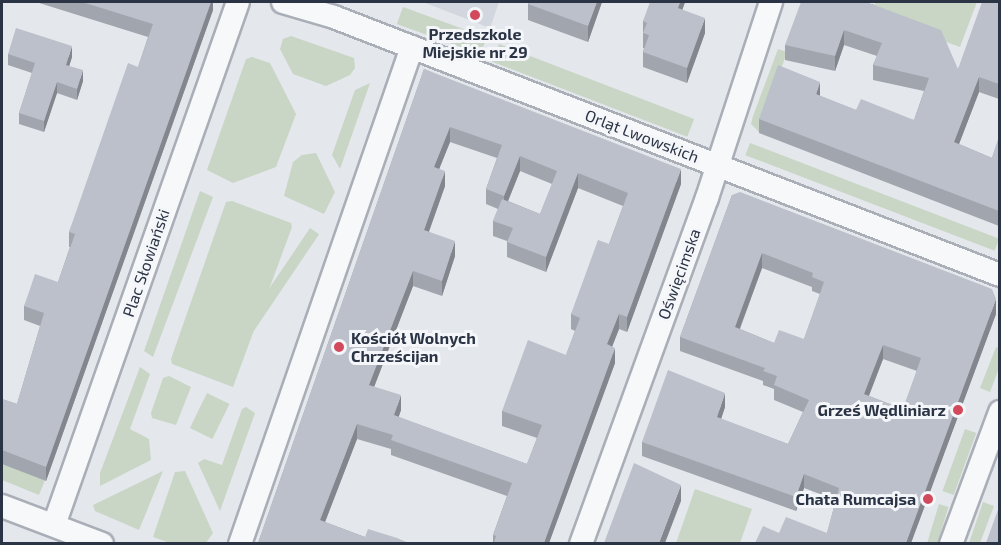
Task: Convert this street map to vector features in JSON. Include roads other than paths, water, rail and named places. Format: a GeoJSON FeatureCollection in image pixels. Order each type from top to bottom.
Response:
{"type":"FeatureCollection","features":[{"type":"Feature","properties":{"kind":"street","name":"Plac Słowiański"},"geometry":{"type":"LineString","coordinates":[[54,525],[238,2]]}},
{"type":"Feature","properties":{"kind":"street","name":"Orląt Lwowskich"},"geometry":{"type":"LineString","coordinates":[[283,2],[337,9],[412,47],[999,275]]}},
{"type":"Feature","properties":{"kind":"street","name":"Oświęcimska"},"geometry":{"type":"LineString","coordinates":[[581,543],[716,165],[771,2]]}},
{"type":"Feature","properties":{"kind":"street"},"geometry":{"type":"LineString","coordinates":[[240,543],[412,47]]}},
{"type":"Feature","properties":{"kind":"street"},"geometry":{"type":"LineString","coordinates":[[951,543],[999,412]]}},
{"type":"Feature","properties":{"kind":"street"},"geometry":{"type":"LineString","coordinates":[[2,506],[102,543]]}},
{"type":"Feature","properties":{"kind":"place","name":"Przedszkole Miejskie nr 29"},"geometry":{"type":"Point","coordinates":[475,15]}},
{"type":"Feature","properties":{"kind":"place","name":"Kościół Wolnych Chrześcijan"},"geometry":{"type":"Point","coordinates":[339,347]}},
{"type":"Feature","properties":{"kind":"place","name":"Grześ Wędliniarz"},"geometry":{"type":"Point","coordinates":[958,410]}},
{"type":"Feature","properties":{"kind":"place","name":"Chata Rumcajsa"},"geometry":{"type":"Point","coordinates":[928,499]}}]}
